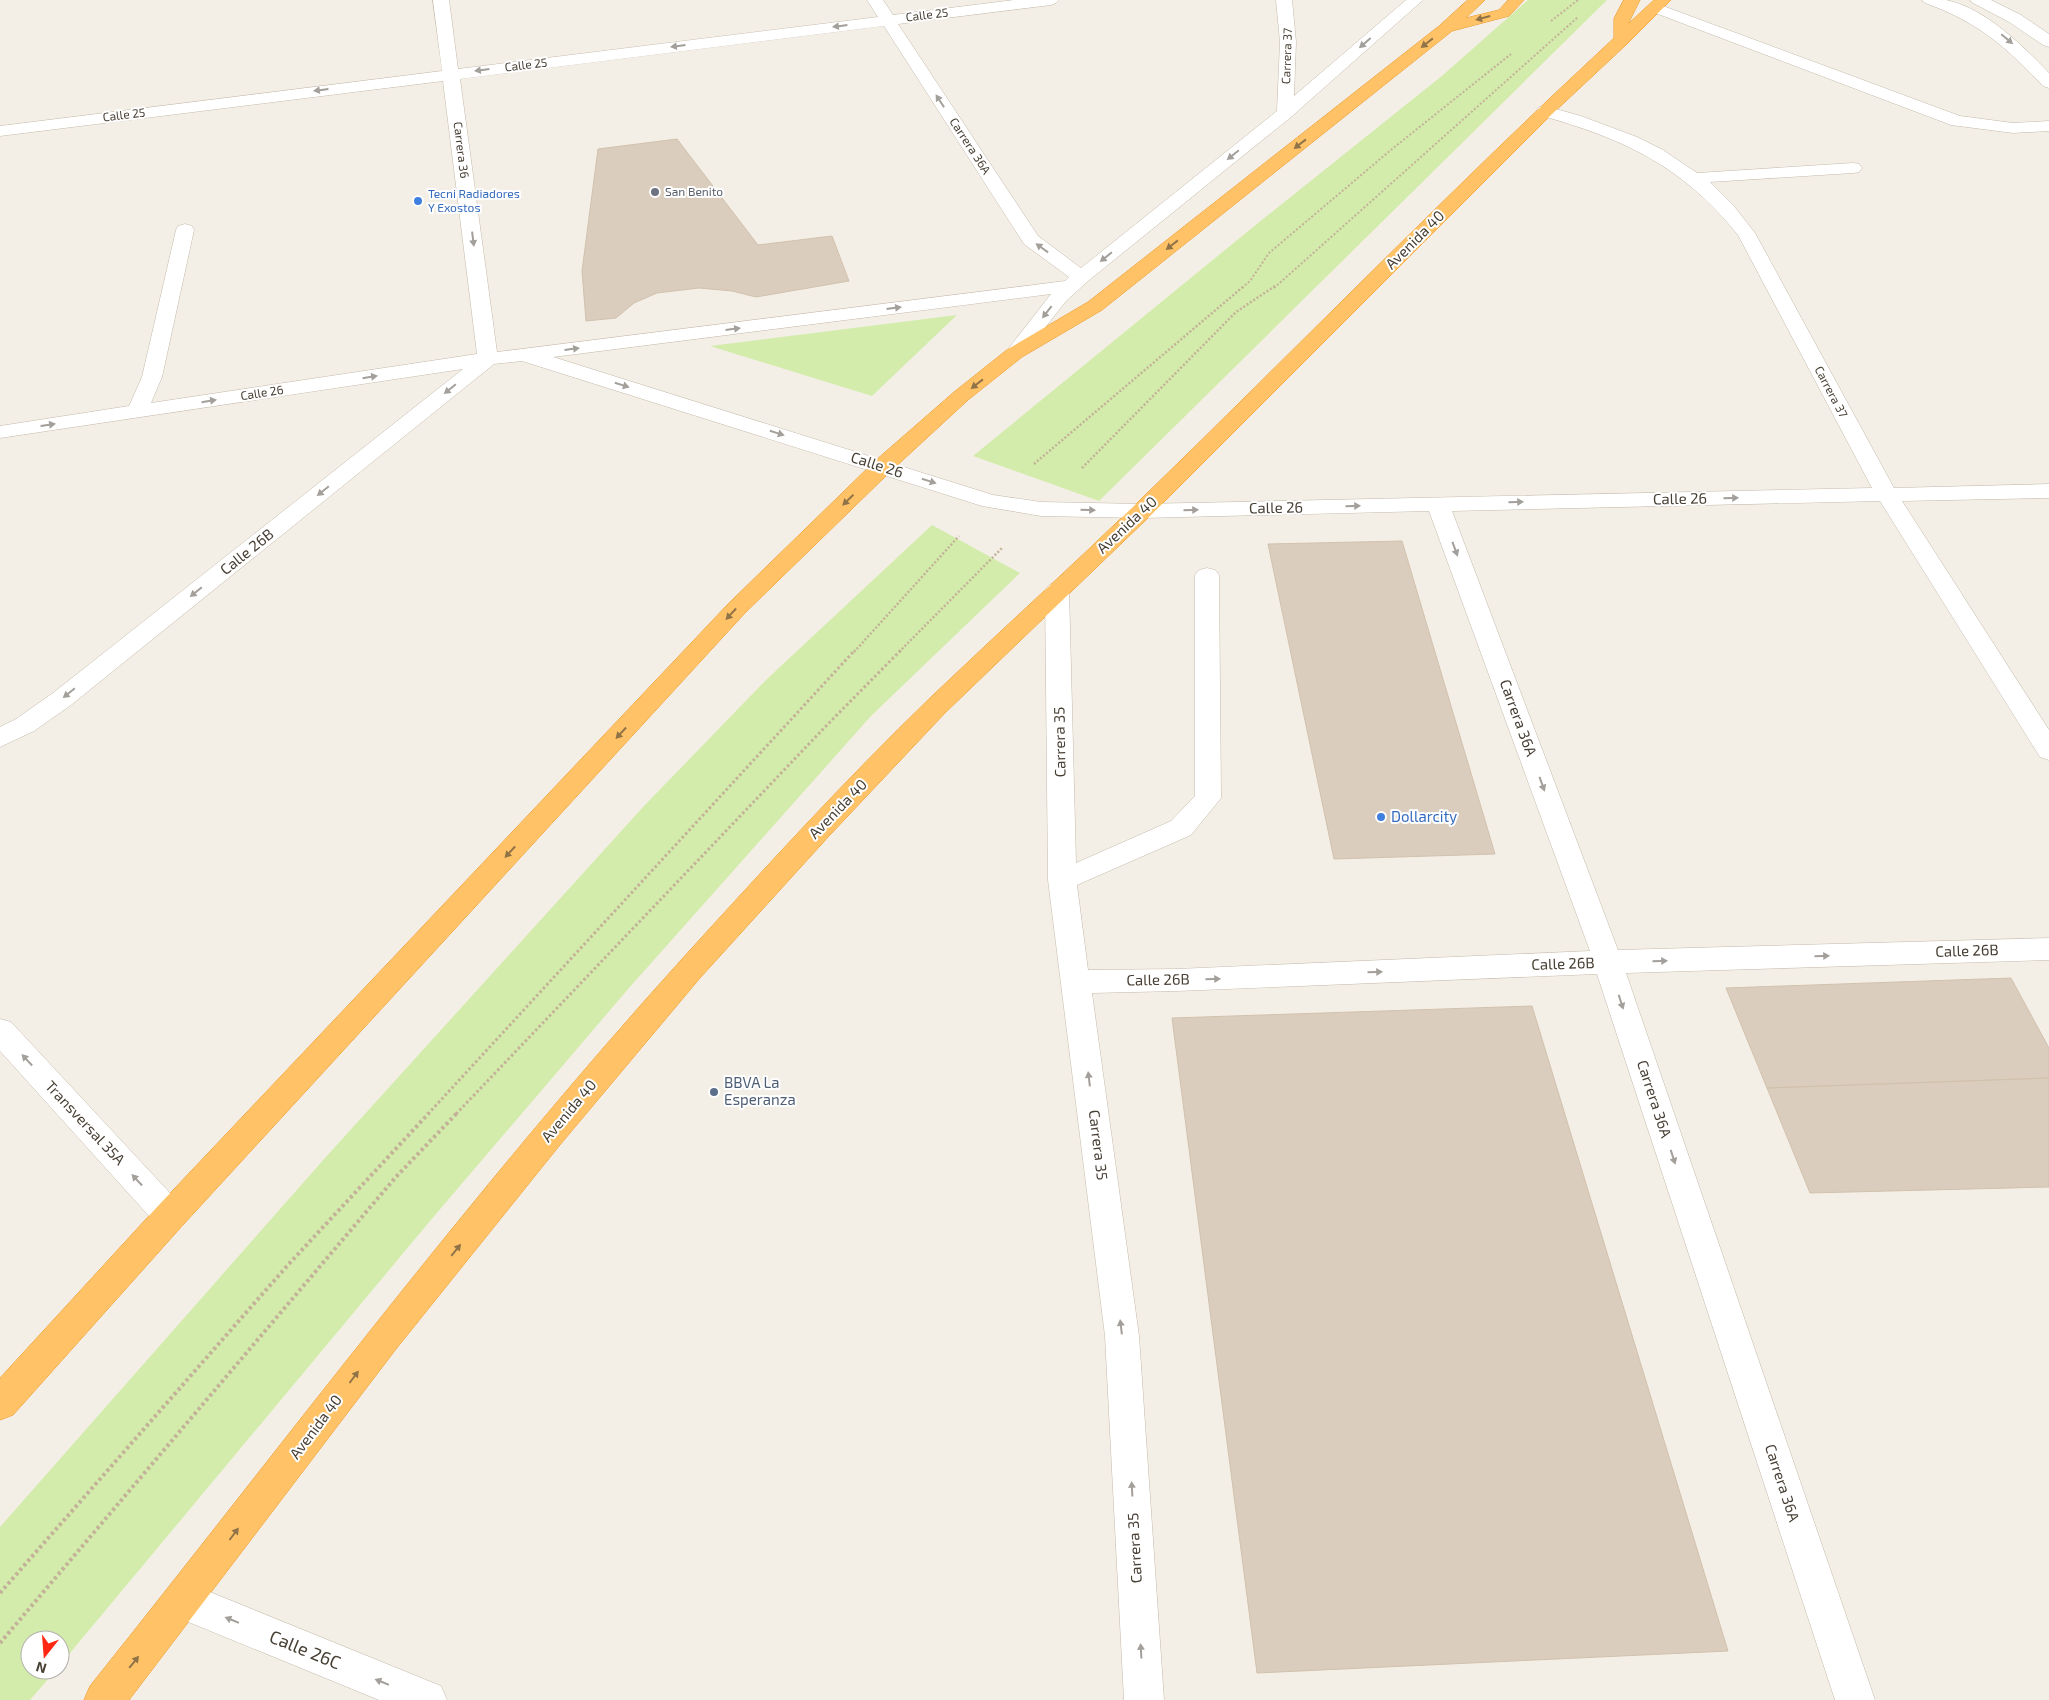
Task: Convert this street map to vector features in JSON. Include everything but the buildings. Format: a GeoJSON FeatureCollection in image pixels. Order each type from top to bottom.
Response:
{"type":"FeatureCollection","features":[{"type":"Feature","properties":{"kind":"highway"},"geometry":{"type":"LineString","coordinates":[[0,1403],[170,1216],[737,608],[883,466],[961,396],[1015,354],[1095,306],[1445,29],[1477,0]]}},
{"type":"Feature","properties":{"kind":"highway"},"geometry":{"type":"LineString","coordinates":[[1445,29],[1504,13],[1516,0]]}},
{"type":"Feature","properties":{"kind":"highway","name":"Avenida 40"},"geometry":{"type":"LineString","coordinates":[[104,1700],[184,1600],[384,1338],[548,1137],[684,977],[819,828],[936,707],[1057,590],[1142,512],[1545,111],[1622,40],[1650,3]]}},
{"type":"Feature","properties":{"kind":"street","name":"Carrera 36"},"geometry":{"type":"LineString","coordinates":[[441,0],[488,359]]}},
{"type":"Feature","properties":{"kind":"street","name":"Carrera 36A"},"geometry":{"type":"LineString","coordinates":[[875,0],[1031,240],[1076,282]]}},
{"type":"Feature","properties":{"kind":"street","name":"Calle 25"},"geometry":{"type":"LineString","coordinates":[[0,131],[1051,0]]}},
{"type":"Feature","properties":{"kind":"street","name":"Carrera 37"},"geometry":{"type":"LineString","coordinates":[[1284,0],[1288,20],[1289,42],[1285,113]]}},
{"type":"Feature","properties":{"kind":"street"},"geometry":{"type":"LineString","coordinates":[[1015,354],[1059,297],[1285,113],[1415,0]]}},
{"type":"Feature","properties":{"kind":"street"},"geometry":{"type":"LineString","coordinates":[[1930,0],[1966,13],[1996,30],[2016,46],[2049,83]]}},
{"type":"Feature","properties":{"kind":"street"},"geometry":{"type":"LineString","coordinates":[[1978,0],[2001,9],[2049,42]]}},
{"type":"Feature","properties":{"kind":"street"},"geometry":{"type":"LineString","coordinates":[[1650,3],[1957,121],[2013,128],[2049,126]]}},
{"type":"Feature","properties":{"kind":"street","name":"Carrera 37"},"geometry":{"type":"LineString","coordinates":[[1545,111],[1587,122],[1617,134],[1659,155],[1695,178],[1716,196],[1732,214],[1746,233],[1886,495],[2049,751]]}},
{"type":"Feature","properties":{"kind":"street"},"geometry":{"type":"LineString","coordinates":[[1695,178],[1853,168]]}},
{"type":"Feature","properties":{"kind":"street"},"geometry":{"type":"LineString","coordinates":[[136,412],[152,377],[185,230]]}},
{"type":"Feature","properties":{"kind":"street","name":"Calle 26"},"geometry":{"type":"LineString","coordinates":[[0,432],[488,359],[1076,282]]}},
{"type":"Feature","properties":{"kind":"street","name":"Calle 26"},"geometry":{"type":"LineString","coordinates":[[525,355],[990,501],[1041,509],[1142,512],[2049,491]]}},
{"type":"Feature","properties":{"kind":"street","name":"Calle 26B"},"geometry":{"type":"LineString","coordinates":[[0,738],[25,725],[62,699],[488,359]]}},
{"type":"Feature","properties":{"kind":"street","name":"Carrera 36A"},"geometry":{"type":"LineString","coordinates":[[1438,504],[1608,962],[1855,1700]]}},
{"type":"Feature","properties":{"kind":"street"},"geometry":{"type":"LineString","coordinates":[[1062,880],[1181,828],[1208,798],[1207,575]]}},
{"type":"Feature","properties":{"kind":"street","name":"Carrera 35"},"geometry":{"type":"LineString","coordinates":[[1057,590],[1062,880],[1122,1336],[1144,1700]]}},
{"type":"Feature","properties":{"kind":"street","name":"Calle 26B"},"geometry":{"type":"LineString","coordinates":[[1076,982],[1177,980],[1608,962],[2049,949]]}},
{"type":"Feature","properties":{"kind":"street","name":"Transversal 35A"},"geometry":{"type":"LineString","coordinates":[[0,1031],[170,1216]]}},
{"type":"Feature","properties":{"kind":"street","name":"Calle 26C"},"geometry":{"type":"LineString","coordinates":[[184,1600],[427,1700]]}},
{"type":"Feature","properties":{"kind":"path"},"geometry":{"type":"LineString","coordinates":[[1548,24],[1578,0]]}},
{"type":"Feature","properties":{"kind":"path"},"geometry":{"type":"LineString","coordinates":[[0,1643],[395,1178],[827,725],[1236,312],[1271,290],[1582,13]]}},
{"type":"Feature","properties":{"kind":"path"},"geometry":{"type":"LineString","coordinates":[[0,1592],[287,1266],[790,722],[990,501],[1250,280],[1269,253],[1392,149],[1511,54]]}},
{"type":"Feature","properties":{"kind":"green space"},"geometry":{"type":"Polygon","coordinates":[[[1528,0],[1607,0],[1099,501],[973,456],[1258,223],[1443,75],[1528,0]]]}},
{"type":"Feature","properties":{"kind":"green space"},"geometry":{"type":"Polygon","coordinates":[[[957,315],[872,396],[710,346],[957,315]]]}},
{"type":"Feature","properties":{"kind":"green space"},"geometry":{"type":"Polygon","coordinates":[[[932,525],[1020,573],[871,716],[629,988],[430,1221],[70,1653],[70,1630],[20,1630],[20,1680],[47,1680],[30,1700],[0,1700],[0,1527],[325,1158],[643,807],[767,679],[932,525]]]}},
{"type":"Feature","properties":{"kind":"place","name":"San Benito"},"geometry":{"type":"Point","coordinates":[655,192]}},
{"type":"Feature","properties":{"kind":"place","name":"Tecni Radiadores Y Exostos"},"geometry":{"type":"Point","coordinates":[418,201]}},
{"type":"Feature","properties":{"kind":"place","name":"Dollarcity"},"geometry":{"type":"Point","coordinates":[1381,817]}},
{"type":"Feature","properties":{"kind":"place","name":"BBVA La Esperanza"},"geometry":{"type":"Point","coordinates":[714,1092]}}]}
